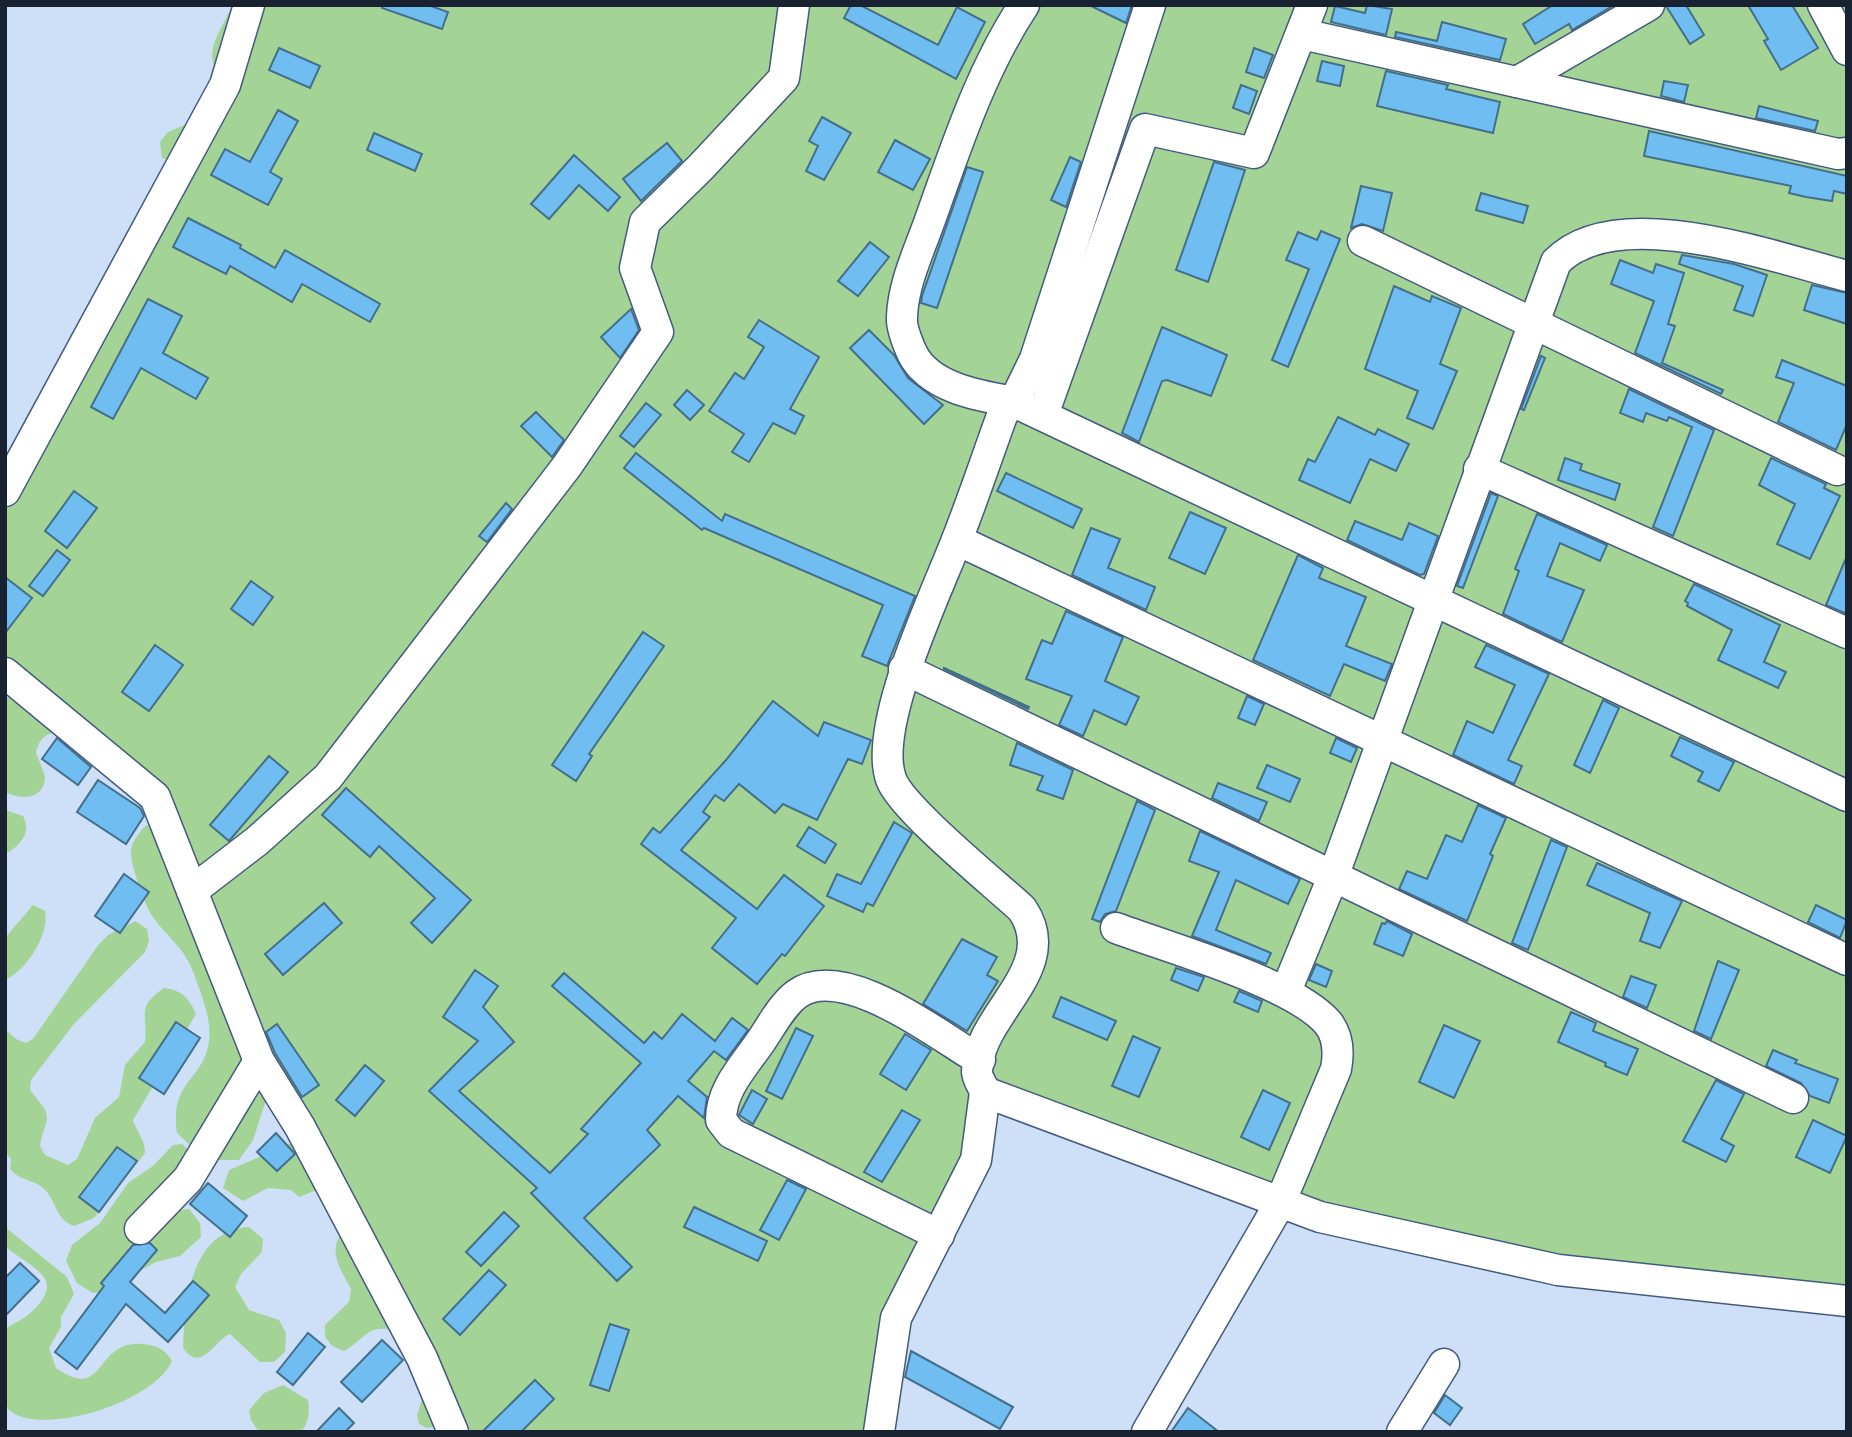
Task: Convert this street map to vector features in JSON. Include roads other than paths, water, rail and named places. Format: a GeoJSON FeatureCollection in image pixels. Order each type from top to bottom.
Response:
{"type":"FeatureCollection","features":[{"type":"Feature","properties":{"kind":"lane"},"geometry":{"type":"LineString","coordinates":[[5,491],[225,85],[249,5]]}},
{"type":"Feature","properties":{"kind":"lane"},"geometry":{"type":"LineString","coordinates":[[192,891],[257,841],[328,777],[590,432],[657,332],[635,268],[645,222],[784,78],[794,5]]}},
{"type":"Feature","properties":{"kind":"lane"},"geometry":{"type":"LineString","coordinates":[[1024,5],[1012,24],[966,120],[908,282],[901,319],[912,355],[939,381],[969,395],[1014,402],[1043,415],[1847,796]]}},
{"type":"Feature","properties":{"kind":"lane"},"geometry":{"type":"LineString","coordinates":[[879,1432],[896,1318],[976,1160],[985,1092],[977,1073],[983,1045],[1029,968],[1033,925],[1022,909],[921,817],[892,782],[885,756],[904,669],[957,540],[1003,413],[1014,402],[1035,359],[1150,5]]}},
{"type":"Feature","properties":{"kind":"lane"},"geometry":{"type":"LineString","coordinates":[[1043,415],[1144,129],[1254,153],[1312,5]]}},
{"type":"Feature","properties":{"kind":"lane"},"geometry":{"type":"LineString","coordinates":[[1517,82],[1649,5]]}},
{"type":"Feature","properties":{"kind":"lane"},"geometry":{"type":"LineString","coordinates":[[1823,5],[1847,50]]}},
{"type":"Feature","properties":{"kind":"lane"},"geometry":{"type":"LineString","coordinates":[[1302,34],[1838,154],[1847,153]]}},
{"type":"Feature","properties":{"kind":"lane"},"geometry":{"type":"LineString","coordinates":[[1286,991],[1333,877],[1531,324],[1556,262],[1578,245],[1625,234],[1678,234],[1847,276]]}},
{"type":"Feature","properties":{"kind":"lane"},"geometry":{"type":"LineString","coordinates":[[1363,241],[1837,470]]}},
{"type":"Feature","properties":{"kind":"lane"},"geometry":{"type":"LineString","coordinates":[[1479,469],[1847,633]]}},
{"type":"Feature","properties":{"kind":"lane"},"geometry":{"type":"LineString","coordinates":[[957,540],[1847,960]]}},
{"type":"Feature","properties":{"kind":"lane"},"geometry":{"type":"LineString","coordinates":[[904,669],[1793,1098]]}},
{"type":"Feature","properties":{"kind":"lane"},"geometry":{"type":"LineString","coordinates":[[5,673],[155,797],[259,1061],[300,1127],[422,1358],[453,1432]]}},
{"type":"Feature","properties":{"kind":"lane"},"geometry":{"type":"LineString","coordinates":[[1116,928],[1286,991],[1329,1025],[1338,1041],[1336,1069],[1280,1203],[1156,1429]]}},
{"type":"Feature","properties":{"kind":"lane"},"geometry":{"type":"LineString","coordinates":[[939,1236],[731,1133],[721,1120],[723,1096],[785,1006],[795,995],[822,984],[840,984],[867,993],[980,1060]]}},
{"type":"Feature","properties":{"kind":"lane"},"geometry":{"type":"LineString","coordinates":[[141,1228],[188,1180],[259,1061]]}},
{"type":"Feature","properties":{"kind":"lane"},"geometry":{"type":"LineString","coordinates":[[985,1092],[1320,1217],[1558,1270],[1847,1301]]}},
{"type":"Feature","properties":{"kind":"lane"},"geometry":{"type":"LineString","coordinates":[[1402,1432],[1444,1364]]}}]}
